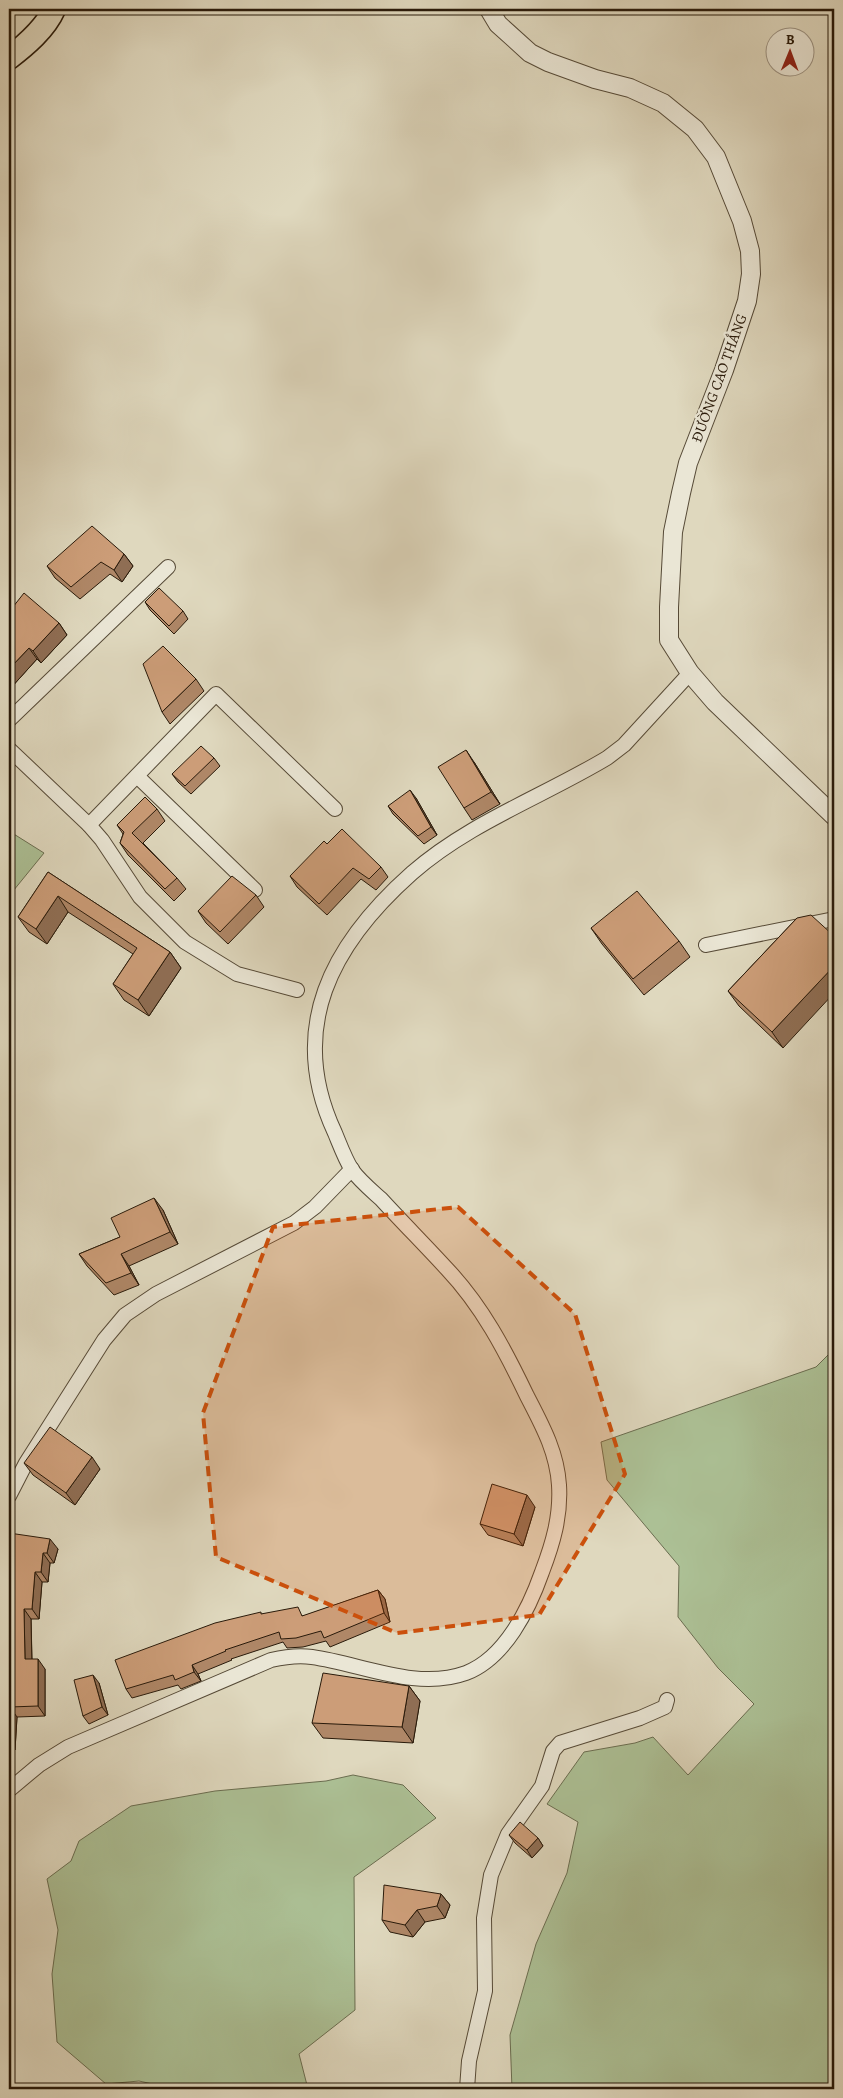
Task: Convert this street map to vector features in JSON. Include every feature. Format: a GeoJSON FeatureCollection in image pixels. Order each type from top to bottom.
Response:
{"type":"FeatureCollection","features":[{"type":"Feature","properties":{"kind":"main road"},"geometry":{"type":"LineString","coordinates":[[9,58],[30,42],[54,9]]}},
{"type":"Feature","properties":{"kind":"street","name":"ĐƯỜNG CAO THẮNG"},"geometry":{"type":"LineString","coordinates":[[489,9],[498,24],[530,53],[548,62],[639,92],[663,103],[695,129],[716,157],[742,221],[750,251],[751,274],[747,301],[724,370],[688,463],[673,532],[669,608],[670,640],[690,673],[715,702],[834,816]]}},
{"type":"Feature","properties":{"kind":"street"},"geometry":{"type":"LineString","coordinates":[[9,720],[168,567]]}},
{"type":"Feature","properties":{"kind":"street"},"geometry":{"type":"LineString","coordinates":[[9,1790],[39,1764],[68,1747],[271,1660],[291,1656],[310,1656],[407,1678],[431,1680],[451,1678],[469,1672],[496,1654],[507,1642],[537,1587],[557,1527],[559,1486],[551,1445],[500,1341],[470,1296],[450,1272],[352,1169],[326,1114],[320,1093],[314,1042],[317,1015],[324,990],[347,947],[388,896],[442,849],[470,831],[607,758],[624,745],[690,673]]}},
{"type":"Feature","properties":{"kind":"street"},"geometry":{"type":"LineString","coordinates":[[89,825],[216,694],[336,809]]}},
{"type":"Feature","properties":{"kind":"street"},"geometry":{"type":"LineString","coordinates":[[9,749],[89,825],[102,840],[140,897],[185,942],[237,974],[297,990]]}},
{"type":"Feature","properties":{"kind":"street"},"geometry":{"type":"LineString","coordinates":[[137,776],[255,890]]}},
{"type":"Feature","properties":{"kind":"street"},"geometry":{"type":"LineString","coordinates":[[706,945],[834,919]]}},
{"type":"Feature","properties":{"kind":"street"},"geometry":{"type":"LineString","coordinates":[[9,1496],[26,1463],[104,1340],[125,1315],[156,1294],[294,1223],[315,1206],[352,1169]]}},
{"type":"Feature","properties":{"kind":"street"},"geometry":{"type":"LineString","coordinates":[[467,2089],[469,2061],[485,1991],[484,1918],[491,1875],[508,1834],[542,1786],[553,1751],[560,1743],[640,1718],[665,1707],[668,1700]]}},
{"type":"Feature","properties":{"kind":"highlighted area"},"geometry":{"type":"Polygon","coordinates":[[[458,1207],[575,1314],[625,1474],[539,1615],[397,1633],[216,1557],[203,1413],[273,1227],[458,1207]]]}},
{"type":"Feature","properties":{"kind":"green space"},"geometry":{"type":"Polygon","coordinates":[[[9,831],[44,853],[9,896],[9,831]]]}},
{"type":"Feature","properties":{"kind":"green space"},"geometry":{"type":"Polygon","coordinates":[[[834,1349],[834,2082],[824,2089],[512,2089],[510,2035],[536,1944],[567,1873],[578,1822],[547,1804],[584,1752],[635,1743],[653,1737],[688,1775],[754,1704],[718,1668],[678,1617],[679,1566],[607,1480],[601,1442],[816,1367],[834,1349]]]}},
{"type":"Feature","properties":{"kind":"green space"},"geometry":{"type":"Polygon","coordinates":[[[353,1775],[403,1785],[436,1818],[354,1877],[355,2010],[299,2054],[308,2089],[175,2089],[139,2081],[106,2084],[57,2042],[52,1974],[58,1930],[47,1879],[71,1861],[79,1841],[131,1806],[215,1791],[326,1781],[353,1775]]]}},
{"type":"Feature","properties":{"kind":"building"},"geometry":{"type":"Polygon","coordinates":[[[92,526],[124,554],[114,570],[101,562],[71,587],[47,566],[92,526]]]}},
{"type":"Feature","properties":{"kind":"building"},"geometry":{"type":"Polygon","coordinates":[[[159,588],[183,611],[169,626],[145,602],[159,588]]]}},
{"type":"Feature","properties":{"kind":"building"},"geometry":{"type":"Polygon","coordinates":[[[24,593],[59,623],[33,651],[29,648],[9,669],[9,612],[24,593]]]}},
{"type":"Feature","properties":{"kind":"building"},"geometry":{"type":"Polygon","coordinates":[[[163,646],[196,679],[162,712],[143,664],[163,646]]]}},
{"type":"Feature","properties":{"kind":"building"},"geometry":{"type":"Polygon","coordinates":[[[201,746],[214,758],[185,786],[172,774],[201,746]]]}},
{"type":"Feature","properties":{"kind":"building"},"geometry":{"type":"Polygon","coordinates":[[[466,750],[491,792],[464,808],[438,767],[466,750]]]}},
{"type":"Feature","properties":{"kind":"building"},"geometry":{"type":"Polygon","coordinates":[[[410,790],[431,827],[418,836],[388,806],[410,790]]]}},
{"type":"Feature","properties":{"kind":"building"},"geometry":{"type":"Polygon","coordinates":[[[145,797],[157,809],[132,833],[177,878],[165,889],[120,843],[124,832],[117,825],[145,797]]]}},
{"type":"Feature","properties":{"kind":"building"},"geometry":{"type":"Polygon","coordinates":[[[342,829],[381,867],[369,879],[353,868],[319,904],[290,876],[324,841],[327,844],[342,829]]]}},
{"type":"Feature","properties":{"kind":"building"},"geometry":{"type":"Polygon","coordinates":[[[48,872],[170,952],[138,1000],[113,984],[137,948],[58,896],[36,929],[18,917],[48,872]]]}},
{"type":"Feature","properties":{"kind":"building"},"geometry":{"type":"Polygon","coordinates":[[[232,876],[256,895],[220,932],[198,911],[232,876]]]}},
{"type":"Feature","properties":{"kind":"building"},"geometry":{"type":"Polygon","coordinates":[[[637,891],[679,941],[633,979],[591,928],[637,891]]]}},
{"type":"Feature","properties":{"kind":"building"},"geometry":{"type":"Polygon","coordinates":[[[811,915],[834,936],[834,966],[772,1032],[728,991],[797,918],[811,915]]]}},
{"type":"Feature","properties":{"kind":"building"},"geometry":{"type":"Polygon","coordinates":[[[154,1198],[170,1232],[121,1254],[131,1273],[106,1283],[79,1254],[120,1237],[111,1218],[154,1198]]]}},
{"type":"Feature","properties":{"kind":"building"},"geometry":{"type":"Polygon","coordinates":[[[50,1427],[92,1457],[66,1493],[24,1463],[50,1427]]]}},
{"type":"Feature","properties":{"kind":"building"},"geometry":{"type":"Polygon","coordinates":[[[492,1484],[527,1495],[514,1534],[480,1524],[492,1484]]]}},
{"type":"Feature","properties":{"kind":"building"},"geometry":{"type":"Polygon","coordinates":[[[9,1533],[50,1539],[47,1553],[43,1553],[41,1572],[35,1572],[32,1609],[24,1609],[25,1659],[38,1659],[38,1706],[10,1707],[9,1723],[9,1533]]]}},
{"type":"Feature","properties":{"kind":"building"},"geometry":{"type":"Polygon","coordinates":[[[378,1590],[384,1613],[324,1638],[321,1631],[296,1638],[281,1639],[279,1632],[225,1650],[192,1665],[194,1672],[175,1680],[173,1675],[126,1689],[115,1660],[215,1623],[261,1612],[261,1614],[298,1607],[302,1616],[378,1590]]]}},
{"type":"Feature","properties":{"kind":"building"},"geometry":{"type":"Polygon","coordinates":[[[323,1673],[409,1686],[402,1727],[312,1723],[323,1673]]]}},
{"type":"Feature","properties":{"kind":"building"},"geometry":{"type":"Polygon","coordinates":[[[93,1675],[102,1707],[83,1716],[74,1680],[93,1675]]]}},
{"type":"Feature","properties":{"kind":"building"},"geometry":{"type":"Polygon","coordinates":[[[520,1822],[538,1838],[527,1850],[509,1835],[520,1822]]]}},
{"type":"Feature","properties":{"kind":"building"},"geometry":{"type":"Polygon","coordinates":[[[384,1885],[441,1894],[437,1906],[417,1910],[405,1925],[382,1920],[384,1885]]]}}]}
